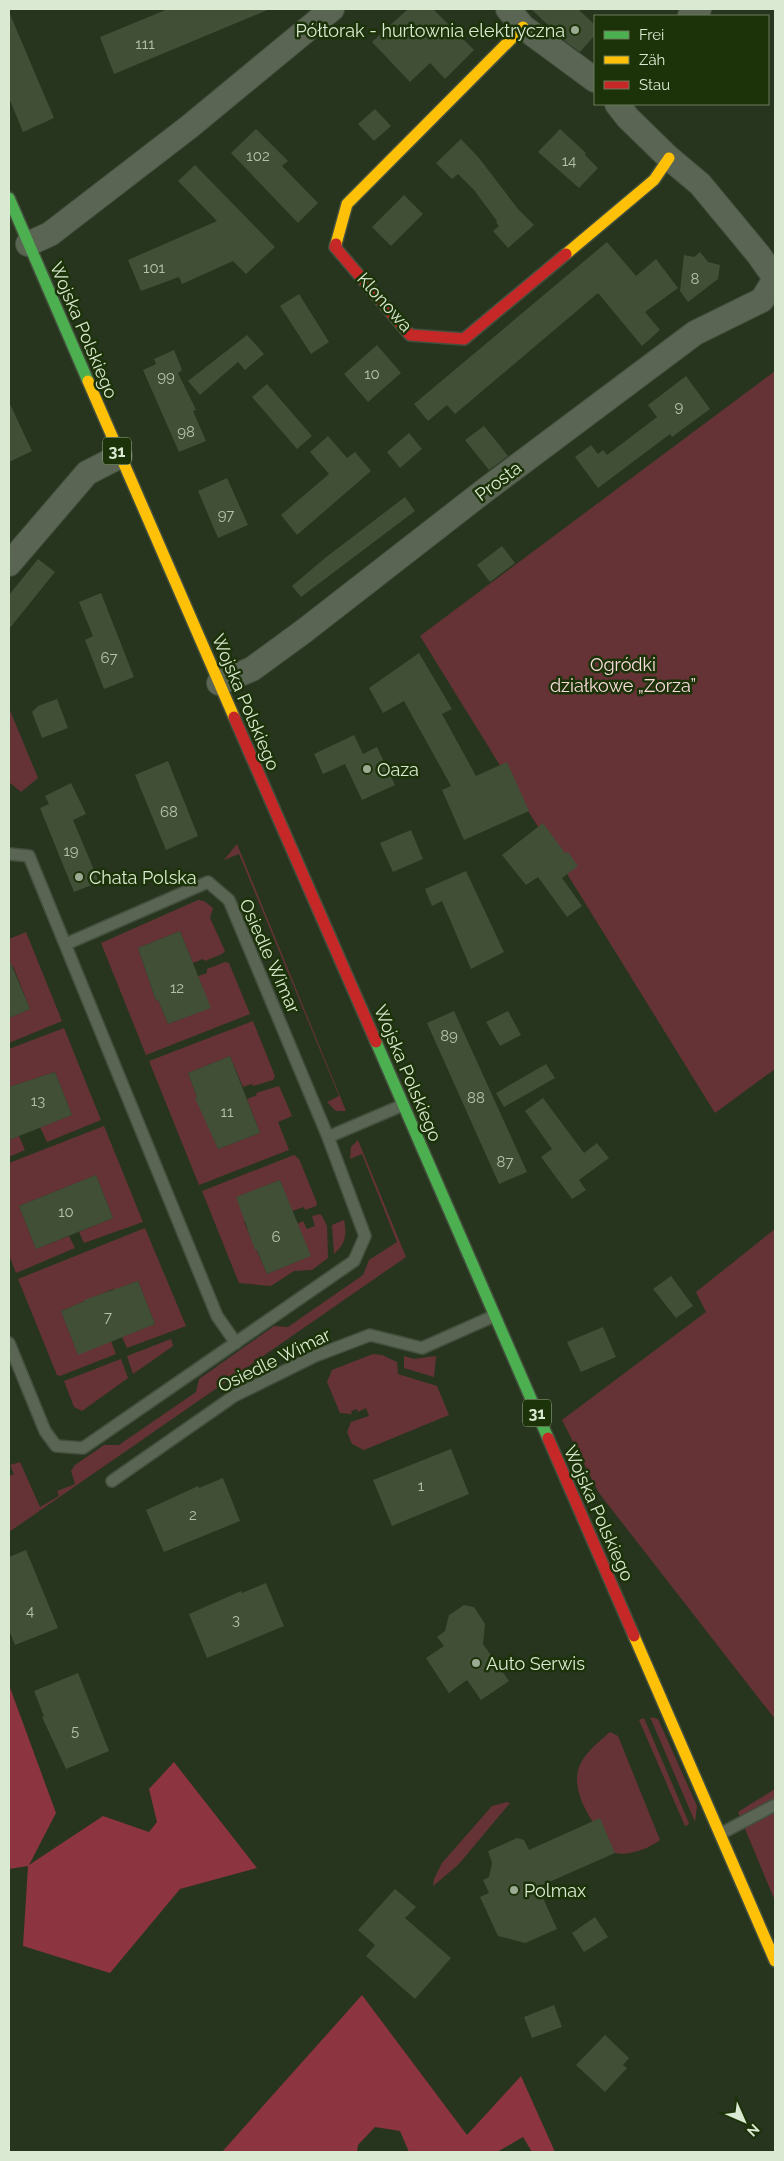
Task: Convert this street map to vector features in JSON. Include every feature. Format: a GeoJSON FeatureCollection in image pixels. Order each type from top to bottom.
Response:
{"type":"FeatureCollection","features":[{"type":"Feature","properties":{"kind":"main road","name":"Klonowa"},"geometry":{"type":"LineString","coordinates":[[523,27],[347,204],[335,247],[410,335],[464,339],[654,180],[669,158]]}},
{"type":"Feature","properties":{"kind":"main road","name":"Wojska Polskiego"},"geometry":{"type":"LineString","coordinates":[[9,198],[775,1961]]}},
{"type":"Feature","properties":{"kind":"street"},"geometry":{"type":"LineString","coordinates":[[28,244],[50,234],[189,127],[332,9]]}},
{"type":"Feature","properties":{"kind":"street"},"geometry":{"type":"LineString","coordinates":[[508,9],[523,27],[594,79]]}},
{"type":"Feature","properties":{"kind":"street","name":"Prosta"},"geometry":{"type":"LineString","coordinates":[[219,683],[252,668],[304,631],[484,491],[696,334],[762,300],[775,278],[758,254],[700,184],[669,158],[628,118],[618,105]]}},
{"type":"Feature","properties":{"kind":"street"},"geometry":{"type":"LineString","coordinates":[[9,564],[87,473],[120,456]]}},
{"type":"Feature","properties":{"kind":"lane","name":"Osiedle Wimar"},"geometry":{"type":"LineString","coordinates":[[9,854],[29,856],[217,1316],[236,1343]]}},
{"type":"Feature","properties":{"kind":"lane","name":"Osiedle Wimar"},"geometry":{"type":"LineString","coordinates":[[9,1343],[45,1431],[56,1446],[83,1448],[354,1261],[365,1236],[328,1137],[229,900],[208,882],[66,944]]}},
{"type":"Feature","properties":{"kind":"lane"},"geometry":{"type":"LineString","coordinates":[[328,1137],[403,1105]]}},
{"type":"Feature","properties":{"kind":"lane","name":"Osiedle Wimar"},"geometry":{"type":"LineString","coordinates":[[112,1481],[234,1396],[314,1356],[370,1335],[422,1348],[494,1316]]}},
{"type":"Feature","properties":{"kind":"lane"},"geometry":{"type":"LineString","coordinates":[[720,1834],[775,1805]]}},
{"type":"Feature","properties":{"kind":"green space","name":"Ogródki działkowe „Zorza”"},"geometry":{"type":"Polygon","coordinates":[[[775,371],[775,1069],[715,1113],[420,636],[775,371]]]}},
{"type":"Feature","properties":{"kind":"green space"},"geometry":{"type":"Polygon","coordinates":[[[9,708],[38,778],[21,792],[9,782],[9,708]]]}},
{"type":"Feature","properties":{"kind":"green space"},"geometry":{"type":"Polygon","coordinates":[[[237,844],[346,1111],[336,1111],[327,1102],[339,1096],[239,854],[224,860],[237,844]]]}},
{"type":"Feature","properties":{"kind":"green space"},"geometry":{"type":"Polygon","coordinates":[[[198,900],[204,901],[213,908],[210,918],[225,951],[205,961],[203,959],[193,963],[180,931],[138,948],[156,1001],[158,1000],[168,1024],[210,1008],[198,976],[207,973],[207,969],[225,962],[229,963],[250,1014],[146,1055],[101,943],[198,900]]]}},
{"type":"Feature","properties":{"kind":"green space"},"geometry":{"type":"Polygon","coordinates":[[[26,932],[62,1021],[9,1043],[9,1018],[30,1009],[13,966],[9,967],[9,939],[26,932]]]}},
{"type":"Feature","properties":{"kind":"green space"},"geometry":{"type":"Polygon","coordinates":[[[253,1021],[275,1076],[273,1080],[243,1087],[230,1056],[188,1073],[196,1098],[218,1149],[260,1133],[247,1099],[257,1095],[256,1093],[279,1086],[292,1116],[278,1122],[289,1150],[199,1185],[149,1061],[253,1021]]]}},
{"type":"Feature","properties":{"kind":"green space"},"geometry":{"type":"Polygon","coordinates":[[[64,1028],[101,1120],[47,1142],[40,1127],[72,1115],[55,1072],[9,1087],[9,1049],[64,1028]]]}},
{"type":"Feature","properties":{"kind":"green space"},"geometry":{"type":"Polygon","coordinates":[[[104,1126],[143,1222],[84,1243],[79,1232],[113,1218],[96,1175],[19,1206],[36,1249],[69,1236],[75,1248],[16,1273],[9,1255],[9,1163],[104,1126]]]}},
{"type":"Feature","properties":{"kind":"green space"},"geometry":{"type":"Polygon","coordinates":[[[19,1136],[25,1150],[9,1157],[9,1140],[19,1136]]]}},
{"type":"Feature","properties":{"kind":"green space"},"geometry":{"type":"Polygon","coordinates":[[[358,1140],[406,1257],[9,1532],[9,1476],[14,1474],[10,1465],[20,1462],[40,1507],[59,1496],[57,1491],[75,1484],[71,1471],[75,1465],[104,1445],[119,1445],[196,1392],[199,1379],[274,1326],[288,1327],[363,1275],[369,1260],[397,1242],[362,1154],[350,1159],[351,1147],[358,1140]]]}},
{"type":"Feature","properties":{"kind":"green space"},"geometry":{"type":"Polygon","coordinates":[[[294,1155],[299,1159],[317,1203],[316,1206],[305,1210],[304,1207],[292,1211],[280,1180],[237,1197],[246,1221],[244,1222],[267,1274],[310,1256],[297,1224],[303,1221],[307,1229],[315,1226],[312,1216],[320,1214],[327,1226],[328,1258],[312,1270],[294,1271],[271,1286],[239,1283],[202,1191],[294,1155]]]}},
{"type":"Feature","properties":{"kind":"green space"},"geometry":{"type":"Polygon","coordinates":[[[344,1220],[345,1238],[334,1254],[332,1225],[344,1220]]]}},
{"type":"Feature","properties":{"kind":"green space"},"geometry":{"type":"Polygon","coordinates":[[[145,1228],[186,1326],[127,1348],[122,1337],[155,1324],[138,1281],[113,1289],[61,1311],[78,1354],[111,1341],[116,1354],[60,1376],[57,1375],[18,1279],[145,1228]]]}},
{"type":"Feature","properties":{"kind":"green space"},"geometry":{"type":"Polygon","coordinates":[[[775,1229],[775,1719],[599,1493],[562,1420],[706,1312],[696,1292],[775,1229]]]}},
{"type":"Feature","properties":{"kind":"green space"},"geometry":{"type":"Polygon","coordinates":[[[171,1339],[173,1346],[133,1374],[127,1356],[171,1339]]]}},
{"type":"Feature","properties":{"kind":"green space"},"geometry":{"type":"Polygon","coordinates":[[[373,1354],[382,1355],[397,1362],[398,1374],[437,1386],[449,1415],[364,1450],[352,1444],[347,1432],[351,1422],[369,1416],[366,1408],[358,1412],[357,1409],[351,1411],[352,1414],[340,1413],[327,1382],[332,1370],[373,1354]]]}},
{"type":"Feature","properties":{"kind":"green space"},"geometry":{"type":"Polygon","coordinates":[[[404,1356],[414,1359],[436,1356],[434,1377],[404,1368],[404,1356]]]}},
{"type":"Feature","properties":{"kind":"green space"},"geometry":{"type":"Polygon","coordinates":[[[121,1359],[128,1378],[82,1411],[74,1407],[64,1381],[121,1359]]]}},
{"type":"Feature","properties":{"kind":"green space"},"geometry":{"type":"Polygon","coordinates":[[[650,1717],[658,1719],[697,1806],[695,1822],[650,1717]]]}},
{"type":"Feature","properties":{"kind":"green space"},"geometry":{"type":"Polygon","coordinates":[[[644,1718],[689,1823],[688,1825],[685,1826],[639,1720],[644,1718]]]}},
{"type":"Feature","properties":{"kind":"green space"},"geometry":{"type":"Polygon","coordinates":[[[610,1732],[618,1736],[660,1840],[632,1853],[615,1853],[587,1813],[578,1790],[577,1778],[581,1762],[592,1748],[610,1732]]]}},
{"type":"Feature","properties":{"kind":"green space"},"geometry":{"type":"Polygon","coordinates":[[[775,1789],[775,1901],[738,1812],[775,1789]]]}},
{"type":"Feature","properties":{"kind":"green space"},"geometry":{"type":"Polygon","coordinates":[[[510,1803],[458,1865],[433,1886],[434,1879],[442,1863],[492,1806],[510,1803]]]}},
{"type":"Feature","properties":{"kind":"shaded area"},"geometry":{"type":"Polygon","coordinates":[[[9,1685],[56,1813],[29,1865],[103,1816],[149,1832],[157,1822],[149,1789],[174,1762],[257,1868],[180,1889],[110,1973],[23,1946],[28,1866],[9,1869],[9,1685]]]}},
{"type":"Feature","properties":{"kind":"shaded area"},"geometry":{"type":"Polygon","coordinates":[[[362,1995],[467,2135],[521,2076],[555,2152],[532,2152],[523,2137],[497,2152],[409,2152],[400,2131],[375,2127],[358,2145],[357,2152],[222,2152],[362,1995]]]}},
{"type":"Feature","properties":{"kind":"building"},"geometry":{"type":"Polygon","coordinates":[[[168,9],[270,9],[114,74],[100,37],[168,9]]]}},
{"type":"Feature","properties":{"kind":"building"},"geometry":{"type":"Polygon","coordinates":[[[408,9],[433,9],[474,50],[445,79],[430,63],[410,82],[372,42],[408,9]]]}},
{"type":"Feature","properties":{"kind":"building","name":"Półtorak - hurtownia elektryczna"},"geometry":{"type":"Polygon","coordinates":[[[531,9],[578,9],[594,24],[594,36],[580,52],[566,42],[531,9]]]}},
{"type":"Feature","properties":{"kind":"building"},"geometry":{"type":"Polygon","coordinates":[[[9,12],[54,118],[23,132],[9,98],[9,12]]]}},
{"type":"Feature","properties":{"kind":"building"},"geometry":{"type":"Polygon","coordinates":[[[375,109],[391,126],[374,141],[358,124],[375,109]]]}},
{"type":"Feature","properties":{"kind":"building"},"geometry":{"type":"Polygon","coordinates":[[[256,129],[288,161],[282,166],[318,203],[298,223],[231,153],[256,129]]]}},
{"type":"Feature","properties":{"kind":"building"},"geometry":{"type":"Polygon","coordinates":[[[560,129],[586,153],[585,155],[598,168],[579,188],[538,152],[560,129]]]}},
{"type":"Feature","properties":{"kind":"building"},"geometry":{"type":"Polygon","coordinates":[[[461,139],[479,158],[518,209],[534,225],[508,248],[493,231],[499,226],[497,221],[474,190],[458,174],[452,179],[436,163],[461,139]]]}},
{"type":"Feature","properties":{"kind":"building"},"geometry":{"type":"Polygon","coordinates":[[[195,165],[275,247],[246,274],[233,261],[182,284],[179,277],[141,291],[128,260],[217,221],[178,181],[195,165]]]}},
{"type":"Feature","properties":{"kind":"building"},"geometry":{"type":"Polygon","coordinates":[[[404,195],[423,214],[391,246],[372,227],[404,195]]]}},
{"type":"Feature","properties":{"kind":"building"},"geometry":{"type":"Polygon","coordinates":[[[607,242],[636,276],[656,259],[678,288],[645,312],[660,330],[642,346],[598,293],[455,414],[447,405],[428,421],[414,404],[607,242]]]}},
{"type":"Feature","properties":{"kind":"building"},"geometry":{"type":"Polygon","coordinates":[[[700,252],[708,262],[720,265],[718,279],[688,302],[680,291],[684,255],[694,257],[700,252]]]}},
{"type":"Feature","properties":{"kind":"building"},"geometry":{"type":"Polygon","coordinates":[[[299,294],[329,342],[311,354],[280,306],[299,294]]]}},
{"type":"Feature","properties":{"kind":"building"},"geometry":{"type":"Polygon","coordinates":[[[247,335],[264,354],[245,370],[238,362],[200,395],[188,381],[247,335]]]}},
{"type":"Feature","properties":{"kind":"building"},"geometry":{"type":"Polygon","coordinates":[[[377,345],[401,373],[368,402],[344,374],[377,345]]]}},
{"type":"Feature","properties":{"kind":"building"},"geometry":{"type":"Polygon","coordinates":[[[174,350],[182,370],[178,373],[196,410],[193,411],[206,441],[179,452],[143,370],[156,364],[154,359],[174,350]]]}},
{"type":"Feature","properties":{"kind":"building"},"geometry":{"type":"Polygon","coordinates":[[[686,376],[710,409],[672,437],[670,434],[598,488],[575,457],[591,445],[598,454],[603,450],[607,455],[657,417],[648,405],[686,376]]]}},
{"type":"Feature","properties":{"kind":"building"},"geometry":{"type":"Polygon","coordinates":[[[267,384],[312,436],[297,449],[252,397],[267,384]]]}},
{"type":"Feature","properties":{"kind":"building"},"geometry":{"type":"Polygon","coordinates":[[[9,402],[32,451],[9,462],[9,402]]]}},
{"type":"Feature","properties":{"kind":"building"},"geometry":{"type":"Polygon","coordinates":[[[484,426],[508,456],[489,470],[465,440],[484,426]]]}},
{"type":"Feature","properties":{"kind":"building"},"geometry":{"type":"Polygon","coordinates":[[[409,433],[422,449],[400,468],[387,452],[409,433]]]}},
{"type":"Feature","properties":{"kind":"building"},"geometry":{"type":"Polygon","coordinates":[[[328,436],[347,458],[355,452],[371,471],[297,535],[281,515],[329,474],[310,452],[328,436]]]}},
{"type":"Feature","properties":{"kind":"building"},"geometry":{"type":"Polygon","coordinates":[[[227,478],[248,525],[218,538],[198,491],[227,478]]]}},
{"type":"Feature","properties":{"kind":"building"},"geometry":{"type":"Polygon","coordinates":[[[405,497],[415,511],[301,597],[292,586],[325,558],[405,497]]]}},
{"type":"Feature","properties":{"kind":"building"},"geometry":{"type":"Polygon","coordinates":[[[502,546],[515,563],[490,582],[477,565],[502,546]]]}},
{"type":"Feature","properties":{"kind":"building"},"geometry":{"type":"Polygon","coordinates":[[[38,559],[55,572],[9,629],[9,595],[38,559]]]}},
{"type":"Feature","properties":{"kind":"building"},"geometry":{"type":"Polygon","coordinates":[[[101,593],[134,677],[104,689],[85,640],[93,636],[79,602],[101,593]]]}},
{"type":"Feature","properties":{"kind":"building"},"geometry":{"type":"Polygon","coordinates":[[[419,653],[452,709],[442,714],[476,776],[507,762],[529,811],[464,840],[442,790],[451,786],[404,701],[383,713],[369,688],[419,653]]]}},
{"type":"Feature","properties":{"kind":"building"},"geometry":{"type":"Polygon","coordinates":[[[57,699],[68,728],[42,738],[32,712],[38,706],[57,699]]]}},
{"type":"Feature","properties":{"kind":"building"},"geometry":{"type":"Polygon","coordinates":[[[354,735],[363,754],[377,747],[395,785],[362,800],[345,764],[323,774],[314,754],[354,735]]]}},
{"type":"Feature","properties":{"kind":"building"},"geometry":{"type":"Polygon","coordinates":[[[168,761],[198,836],[166,850],[135,775],[168,761]]]}},
{"type":"Feature","properties":{"kind":"building"},"geometry":{"type":"Polygon","coordinates":[[[71,783],[86,814],[73,820],[99,882],[74,892],[40,808],[49,804],[45,796],[71,783]]]}},
{"type":"Feature","properties":{"kind":"building"},"geometry":{"type":"Polygon","coordinates":[[[543,823],[565,853],[568,852],[578,866],[562,878],[582,906],[567,917],[538,877],[526,885],[502,855],[543,823]]]}},
{"type":"Feature","properties":{"kind":"building"},"geometry":{"type":"Polygon","coordinates":[[[411,830],[423,859],[393,872],[380,843],[411,830]]]}},
{"type":"Feature","properties":{"kind":"building"},"geometry":{"type":"Polygon","coordinates":[[[466,871],[504,952],[471,969],[442,901],[432,906],[425,889],[466,871]]]}},
{"type":"Feature","properties":{"kind":"building"},"geometry":{"type":"Polygon","coordinates":[[[180,931],[211,1008],[168,1024],[158,1000],[156,1001],[138,948],[180,931]]]}},
{"type":"Feature","properties":{"kind":"building"},"geometry":{"type":"Polygon","coordinates":[[[9,959],[30,1009],[9,1018],[9,959]]]}},
{"type":"Feature","properties":{"kind":"building"},"geometry":{"type":"Polygon","coordinates":[[[454,1011],[527,1172],[499,1184],[427,1023],[454,1011]]]}},
{"type":"Feature","properties":{"kind":"building"},"geometry":{"type":"Polygon","coordinates":[[[508,1011],[521,1035],[500,1046],[486,1022],[508,1011]]]}},
{"type":"Feature","properties":{"kind":"building"},"geometry":{"type":"Polygon","coordinates":[[[230,1056],[260,1133],[218,1149],[195,1098],[197,1097],[188,1073],[230,1056]]]}},
{"type":"Feature","properties":{"kind":"building"},"geometry":{"type":"Polygon","coordinates":[[[546,1064],[555,1078],[504,1107],[496,1093],[546,1064]]]}},
{"type":"Feature","properties":{"kind":"building"},"geometry":{"type":"Polygon","coordinates":[[[55,1072],[72,1115],[9,1140],[9,1087],[55,1072]]]}},
{"type":"Feature","properties":{"kind":"building"},"geometry":{"type":"Polygon","coordinates":[[[543,1098],[584,1153],[597,1143],[609,1158],[579,1180],[586,1190],[572,1199],[541,1157],[552,1149],[525,1111],[543,1098]]]}},
{"type":"Feature","properties":{"kind":"building"},"geometry":{"type":"Polygon","coordinates":[[[96,1175],[113,1218],[36,1249],[19,1206],[96,1175]]]}},
{"type":"Feature","properties":{"kind":"building"},"geometry":{"type":"Polygon","coordinates":[[[280,1180],[311,1256],[267,1274],[257,1250],[255,1250],[236,1197],[280,1180]]]}},
{"type":"Feature","properties":{"kind":"building"},"geometry":{"type":"Polygon","coordinates":[[[671,1276],[693,1306],[676,1318],[653,1289],[671,1276]]]}},
{"type":"Feature","properties":{"kind":"building"},"geometry":{"type":"Polygon","coordinates":[[[138,1281],[155,1324],[78,1355],[61,1311],[84,1300],[138,1281]]]}},
{"type":"Feature","properties":{"kind":"building"},"geometry":{"type":"Polygon","coordinates":[[[603,1327],[616,1357],[581,1372],[567,1342],[603,1327]]]}},
{"type":"Feature","properties":{"kind":"building"},"geometry":{"type":"Polygon","coordinates":[[[451,1449],[469,1494],[392,1526],[373,1480],[451,1449]]]}},
{"type":"Feature","properties":{"kind":"building"},"geometry":{"type":"Polygon","coordinates":[[[223,1478],[240,1521],[164,1552],[146,1510],[198,1486],[199,1488],[223,1478]]]}},
{"type":"Feature","properties":{"kind":"building"},"geometry":{"type":"Polygon","coordinates":[[[26,1550],[58,1628],[15,1645],[9,1630],[9,1557],[26,1550]]]}},
{"type":"Feature","properties":{"kind":"building"},"geometry":{"type":"Polygon","coordinates":[[[266,1583],[284,1626],[207,1658],[189,1614],[241,1591],[242,1593],[266,1583]]]}},
{"type":"Feature","properties":{"kind":"building","name":"Auto Serwis"},"geometry":{"type":"Polygon","coordinates":[[[464,1605],[474,1607],[485,1624],[483,1644],[509,1681],[481,1700],[467,1680],[449,1693],[426,1658],[444,1646],[437,1637],[445,1631],[449,1615],[464,1605]]]}},
{"type":"Feature","properties":{"kind":"building"},"geometry":{"type":"Polygon","coordinates":[[[78,1673],[109,1751],[66,1769],[42,1717],[44,1716],[34,1691],[78,1673]]]}},
{"type":"Feature","properties":{"kind":"building","name":"Polmax"},"geometry":{"type":"Polygon","coordinates":[[[600,1818],[615,1853],[538,1887],[557,1929],[525,1943],[498,1936],[480,1897],[489,1893],[483,1880],[489,1877],[492,1863],[488,1851],[517,1838],[524,1840],[529,1850],[600,1818]]]}},
{"type":"Feature","properties":{"kind":"building"},"geometry":{"type":"Polygon","coordinates":[[[395,1889],[416,1907],[405,1918],[451,1958],[415,1999],[366,1956],[375,1945],[358,1930],[395,1889]]]}},
{"type":"Feature","properties":{"kind":"building"},"geometry":{"type":"Polygon","coordinates":[[[595,1917],[608,1937],[584,1952],[572,1933],[595,1917]]]}},
{"type":"Feature","properties":{"kind":"building"},"geometry":{"type":"Polygon","coordinates":[[[554,2005],[562,2027],[532,2038],[524,2017],[554,2005]]]}},
{"type":"Feature","properties":{"kind":"building"},"geometry":{"type":"Polygon","coordinates":[[[605,2035],[629,2058],[623,2065],[627,2068],[605,2092],[576,2065],[605,2035]]]}},
{"type":"Feature","properties":{"kind":"traffic: fast"},"geometry":{"type":"LineString","coordinates":[[9,198],[88,381]]}},
{"type":"Feature","properties":{"kind":"traffic: fast"},"geometry":{"type":"LineString","coordinates":[[376,1042],[548,1438]]}},
{"type":"Feature","properties":{"kind":"traffic: slow"},"geometry":{"type":"LineString","coordinates":[[336,244],[347,204],[523,27]]}},
{"type":"Feature","properties":{"kind":"traffic: slow"},"geometry":{"type":"LineString","coordinates":[[566,254],[654,180],[669,158]]}},
{"type":"Feature","properties":{"kind":"traffic: slow"},"geometry":{"type":"LineString","coordinates":[[88,381],[234,717]]}},
{"type":"Feature","properties":{"kind":"traffic: slow"},"geometry":{"type":"LineString","coordinates":[[634,1636],[775,1961]]}},
{"type":"Feature","properties":{"kind":"traffic: jam"},"geometry":{"type":"LineString","coordinates":[[336,244],[335,247],[410,335],[464,339],[566,254]]}},
{"type":"Feature","properties":{"kind":"traffic: jam"},"geometry":{"type":"LineString","coordinates":[[234,717],[376,1042]]}},
{"type":"Feature","properties":{"kind":"traffic: jam"},"geometry":{"type":"LineString","coordinates":[[548,1438],[634,1636]]}},
{"type":"Feature","properties":{"kind":"place","name":"Półtorak - hurtownia elektryczna"},"geometry":{"type":"Point","coordinates":[575,30]}},
{"type":"Feature","properties":{"kind":"place","name":"Oaza"},"geometry":{"type":"Point","coordinates":[367,769]}},
{"type":"Feature","properties":{"kind":"place","name":"Chata Polska"},"geometry":{"type":"Point","coordinates":[79,877]}},
{"type":"Feature","properties":{"kind":"place","name":"Auto Serwis"},"geometry":{"type":"Point","coordinates":[476,1663]}},
{"type":"Feature","properties":{"kind":"place","name":"Polmax"},"geometry":{"type":"Point","coordinates":[514,1890]}}]}
